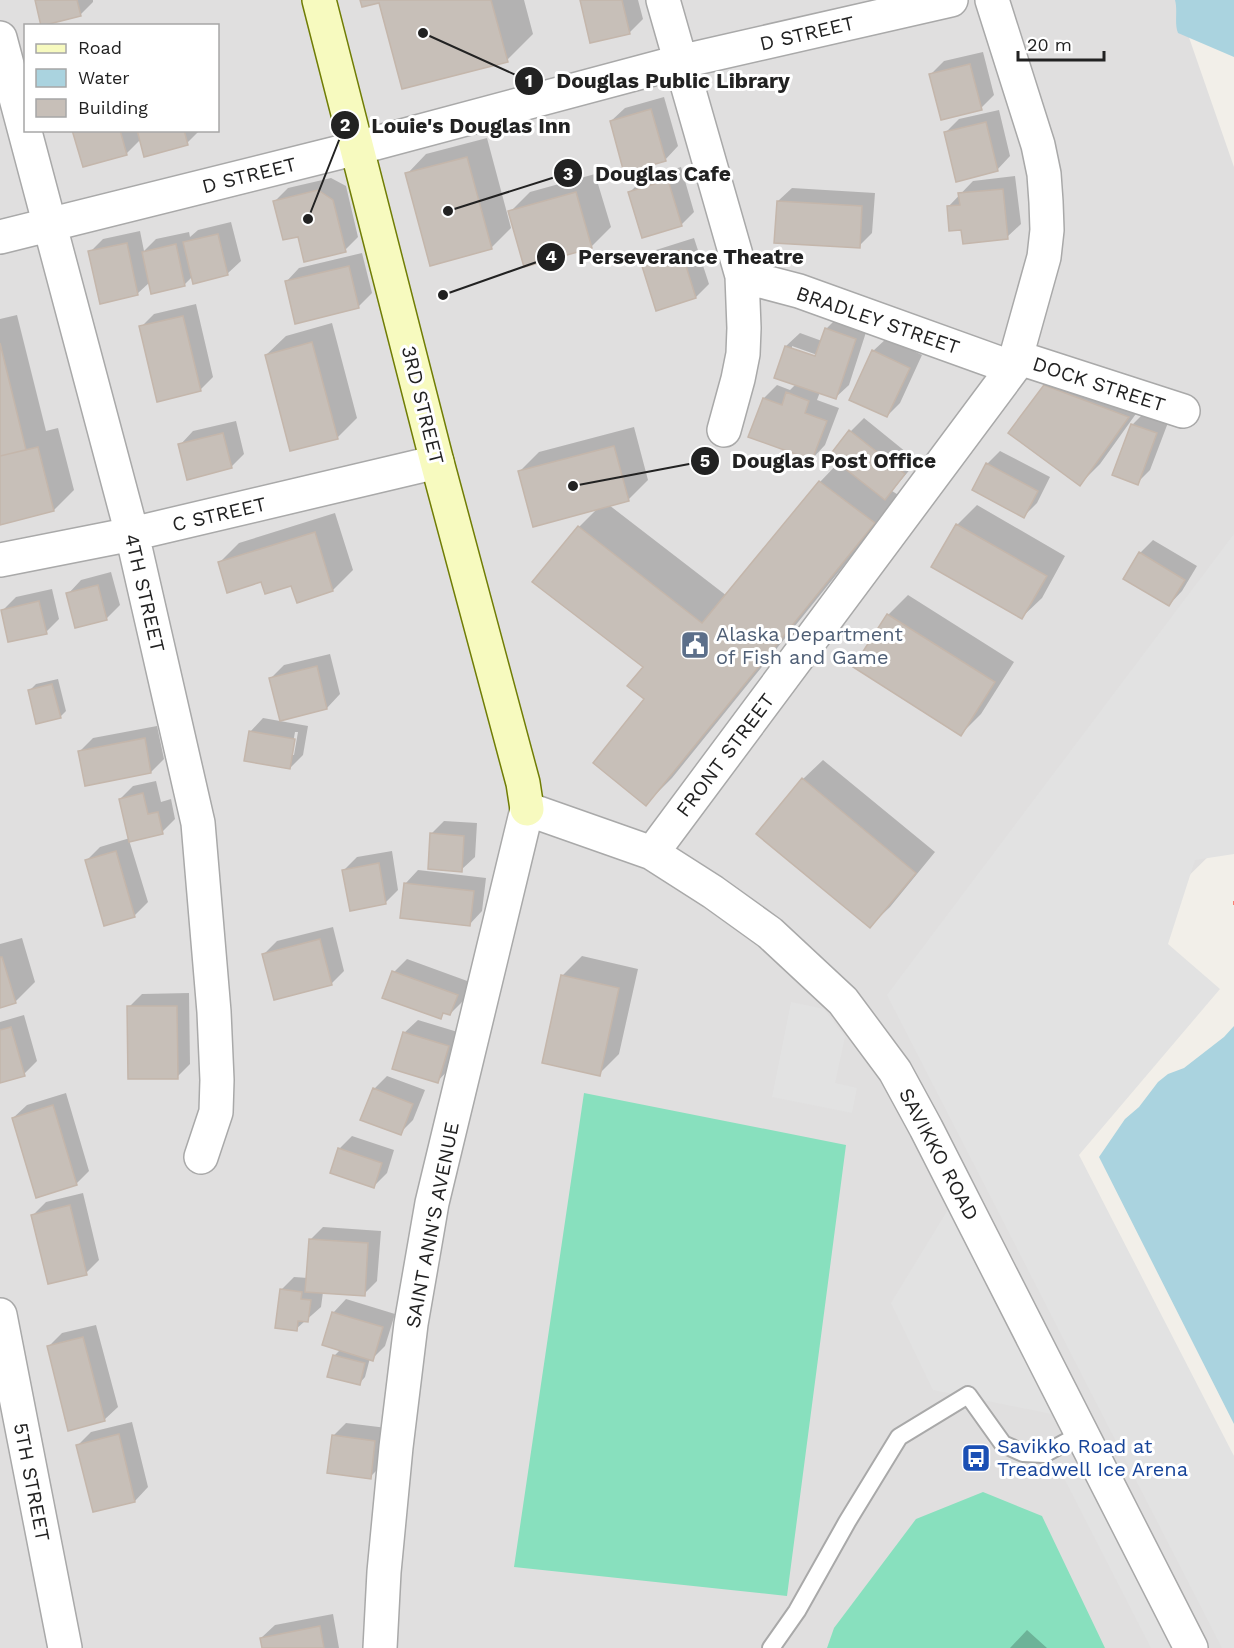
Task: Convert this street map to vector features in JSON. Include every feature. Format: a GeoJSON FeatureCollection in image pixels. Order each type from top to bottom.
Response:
{"type":"FeatureCollection","features":[{"type":"Feature","properties":{"kind":"main road","name":"3RD STREET"},"geometry":{"type":"LineString","coordinates":[[319,0],[437,462],[524,783],[527,809]]}},
{"type":"Feature","properties":{"kind":"street"},"geometry":{"type":"LineString","coordinates":[[663,0],[742,276],[743,354],[724,430]]}},
{"type":"Feature","properties":{"kind":"street","name":"D STREET"},"geometry":{"type":"LineString","coordinates":[[0,237],[357,148],[679,62],[951,0]]}},
{"type":"Feature","properties":{"kind":"street"},"geometry":{"type":"LineString","coordinates":[[992,0],[1038,145],[1044,174],[1046,202],[1047,230],[1044,257],[1014,362]]}},
{"type":"Feature","properties":{"kind":"street","name":"4TH STREET"},"geometry":{"type":"LineString","coordinates":[[0,38],[24,128]]}},
{"type":"Feature","properties":{"kind":"street","name":"4TH STREET"},"geometry":{"type":"LineString","coordinates":[[25,132],[132,534],[198,824],[214,1012],[217,1080],[216,1112],[201,1157]]}},
{"type":"Feature","properties":{"kind":"street","name":"BRADLEY STREET"},"geometry":{"type":"LineString","coordinates":[[742,276],[799,291],[1014,362]]}},
{"type":"Feature","properties":{"kind":"street","name":"DOCK STREET"},"geometry":{"type":"LineString","coordinates":[[1014,362],[1183,411]]}},
{"type":"Feature","properties":{"kind":"street","name":"FRONT STREET"},"geometry":{"type":"LineString","coordinates":[[652,853],[1014,362]]}},
{"type":"Feature","properties":{"kind":"street","name":"C STREET"},"geometry":{"type":"LineString","coordinates":[[0,560],[132,534],[437,462]]}},
{"type":"Feature","properties":{"kind":"street","name":"SAVIKKO ROAD"},"geometry":{"type":"LineString","coordinates":[[527,809],[652,853],[713,892],[770,933],[843,1001],[895,1071],[1191,1648]]}},
{"type":"Feature","properties":{"kind":"street","name":"SAINT ANN'S AVENUE"},"geometry":{"type":"LineString","coordinates":[[380,1648],[384,1572],[411,1324],[429,1225],[527,809]]}},
{"type":"Feature","properties":{"kind":"street","name":"5TH STREET"},"geometry":{"type":"LineString","coordinates":[[0,1315],[64,1648]]}},
{"type":"Feature","properties":{"kind":"lane"},"geometry":{"type":"LineString","coordinates":[[771,1648],[797,1611],[847,1522],[899,1437],[968,1395],[1003,1444],[1023,1453],[1044,1454],[1082,1434]]}},
{"type":"Feature","properties":{"kind":"shaded area"},"geometry":{"type":"Polygon","coordinates":[[[0,0],[1176,0],[1234,167],[1234,831],[982,1081],[1234,1648],[0,1648],[0,0]]]}},
{"type":"Feature","properties":{"kind":"shaded area"},"geometry":{"type":"Polygon","coordinates":[[[1234,534],[1234,854],[1195,860],[1168,944],[1220,989],[1079,1155],[1234,1456],[1234,1648],[1222,1648],[887,995],[1234,534]]]}},
{"type":"Feature","properties":{"kind":"shaded area"},"geometry":{"type":"Polygon","coordinates":[[[791,1002],[824,1009],[845,1037],[835,1083],[857,1088],[852,1113],[772,1097],[791,1002]]]}},
{"type":"Feature","properties":{"kind":"shaded area"},"geometry":{"type":"Polygon","coordinates":[[[949,1208],[1052,1414],[933,1390],[891,1303],[949,1208]]]}},
{"type":"Feature","properties":{"kind":"shaded area"},"geometry":{"type":"Polygon","coordinates":[[[1083,1466],[1177,1648],[1151,1648],[1063,1476],[1083,1466]]]}},
{"type":"Feature","properties":{"kind":"green space"},"geometry":{"type":"Polygon","coordinates":[[[584,1093],[846,1145],[787,1596],[514,1567],[584,1093]]]}},
{"type":"Feature","properties":{"kind":"green space"},"geometry":{"type":"Polygon","coordinates":[[[983,1492],[1042,1516],[1105,1648],[827,1648],[834,1628],[916,1519],[983,1492]]]}},
{"type":"Feature","properties":{"kind":"water"},"geometry":{"type":"Polygon","coordinates":[[[1175,0],[1234,0],[1234,57],[1178,33],[1175,0]]]}},
{"type":"Feature","properties":{"kind":"water"},"geometry":{"type":"Polygon","coordinates":[[[1234,1026],[1234,1424],[1099,1157],[1125,1119],[1139,1107],[1158,1082],[1168,1074],[1184,1068],[1224,1037],[1234,1026]]]}},
{"type":"Feature","properties":{"kind":"building"},"geometry":{"type":"Polygon","coordinates":[[[35,0],[77,0],[81,16],[41,24],[35,0]]]}},
{"type":"Feature","properties":{"kind":"building"},"geometry":{"type":"Polygon","coordinates":[[[360,0],[491,0],[508,62],[402,89],[379,3],[362,7],[360,0]]]}},
{"type":"Feature","properties":{"kind":"building"},"geometry":{"type":"Polygon","coordinates":[[[580,0],[622,0],[630,34],[590,43],[580,0]]]}},
{"type":"Feature","properties":{"kind":"building"},"geometry":{"type":"Polygon","coordinates":[[[970,64],[982,110],[941,120],[929,74],[970,64]]]}},
{"type":"Feature","properties":{"kind":"building"},"geometry":{"type":"Polygon","coordinates":[[[651,109],[666,161],[624,173],[610,121],[651,109]]]}},
{"type":"Feature","properties":{"kind":"building"},"geometry":{"type":"Polygon","coordinates":[[[986,122],[998,171],[956,182],[944,132],[986,122]]]}},
{"type":"Feature","properties":{"kind":"building"},"geometry":{"type":"Polygon","coordinates":[[[73,132],[121,132],[127,155],[83,167],[73,132]]]}},
{"type":"Feature","properties":{"kind":"building"},"geometry":{"type":"Polygon","coordinates":[[[138,132],[185,132],[188,145],[144,157],[138,132]]]}},
{"type":"Feature","properties":{"kind":"building"},"geometry":{"type":"Polygon","coordinates":[[[467,157],[492,249],[430,266],[405,173],[467,157]]]}},
{"type":"Feature","properties":{"kind":"building"},"geometry":{"type":"Polygon","coordinates":[[[668,180],[682,226],[642,238],[628,192],[668,180]]]}},
{"type":"Feature","properties":{"kind":"building"},"geometry":{"type":"Polygon","coordinates":[[[1003,189],[1008,239],[963,244],[961,230],[949,231],[947,206],[960,205],[958,193],[1003,189]]]}},
{"type":"Feature","properties":{"kind":"building"},"geometry":{"type":"Polygon","coordinates":[[[318,190],[333,200],[346,252],[304,262],[298,237],[283,240],[273,201],[318,190]]]}},
{"type":"Feature","properties":{"kind":"building"},"geometry":{"type":"Polygon","coordinates":[[[576,192],[592,248],[524,267],[508,211],[576,192]]]}},
{"type":"Feature","properties":{"kind":"building"},"geometry":{"type":"Polygon","coordinates":[[[777,201],[862,206],[860,248],[774,243],[777,201]]]}},
{"type":"Feature","properties":{"kind":"building"},"geometry":{"type":"Polygon","coordinates":[[[218,234],[228,275],[193,284],[183,242],[218,234]]]}},
{"type":"Feature","properties":{"kind":"building"},"geometry":{"type":"Polygon","coordinates":[[[127,243],[138,295],[100,304],[88,251],[127,243]]]}},
{"type":"Feature","properties":{"kind":"building"},"geometry":{"type":"Polygon","coordinates":[[[176,244],[185,286],[151,294],[142,252],[176,244]]]}},
{"type":"Feature","properties":{"kind":"building"},"geometry":{"type":"Polygon","coordinates":[[[681,250],[696,298],[656,311],[641,263],[681,250]]]}},
{"type":"Feature","properties":{"kind":"building"},"geometry":{"type":"Polygon","coordinates":[[[349,266],[359,308],[295,324],[285,281],[349,266]]]}},
{"type":"Feature","properties":{"kind":"building"},"geometry":{"type":"Polygon","coordinates":[[[183,316],[201,391],[157,402],[139,326],[183,316]]]}},
{"type":"Feature","properties":{"kind":"building"},"geometry":{"type":"Polygon","coordinates":[[[825,328],[856,339],[836,399],[774,378],[785,346],[815,356],[825,328]]]}},
{"type":"Feature","properties":{"kind":"building"},"geometry":{"type":"Polygon","coordinates":[[[312,342],[338,439],[290,451],[265,355],[312,342]]]}},
{"type":"Feature","properties":{"kind":"building"},"geometry":{"type":"Polygon","coordinates":[[[0,343],[26,450],[0,456],[0,343]]]}},
{"type":"Feature","properties":{"kind":"building"},"geometry":{"type":"Polygon","coordinates":[[[872,350],[910,368],[887,417],[849,400],[872,350]]]}},
{"type":"Feature","properties":{"kind":"building"},"geometry":{"type":"Polygon","coordinates":[[[1044,385],[1129,417],[1080,486],[1008,433],[1044,385]]]}},
{"type":"Feature","properties":{"kind":"building"},"geometry":{"type":"Polygon","coordinates":[[[786,392],[809,401],[805,413],[827,421],[812,460],[748,437],[763,398],[782,405],[786,392]]]}},
{"type":"Feature","properties":{"kind":"building"},"geometry":{"type":"Polygon","coordinates":[[[1131,424],[1157,433],[1138,485],[1112,475],[1131,424]]]}},
{"type":"Feature","properties":{"kind":"building"},"geometry":{"type":"Polygon","coordinates":[[[849,430],[905,474],[885,500],[829,456],[849,430]]]}},
{"type":"Feature","properties":{"kind":"building"},"geometry":{"type":"Polygon","coordinates":[[[223,433],[232,468],[187,480],[178,444],[223,433]]]}},
{"type":"Feature","properties":{"kind":"building"},"geometry":{"type":"Polygon","coordinates":[[[614,446],[629,501],[533,527],[518,471],[614,446]]]}},
{"type":"Feature","properties":{"kind":"building"},"geometry":{"type":"Polygon","coordinates":[[[38,447],[54,511],[0,525],[0,456],[38,447]]]}},
{"type":"Feature","properties":{"kind":"building"},"geometry":{"type":"Polygon","coordinates":[[[986,463],[1038,491],[1024,518],[972,490],[986,463]]]}},
{"type":"Feature","properties":{"kind":"building","name":"Alaska Department of Fish and Game"},"geometry":{"type":"Polygon","coordinates":[[[819,481],[875,523],[646,806],[593,763],[644,699],[627,686],[643,667],[532,582],[578,526],[702,623],[819,481]]]}},
{"type":"Feature","properties":{"kind":"building"},"geometry":{"type":"Polygon","coordinates":[[[956,524],[1047,576],[1022,619],[931,567],[956,524]]]}},
{"type":"Feature","properties":{"kind":"building"},"geometry":{"type":"Polygon","coordinates":[[[315,532],[333,591],[297,603],[291,586],[265,594],[261,582],[227,593],[218,562],[315,532]]]}},
{"type":"Feature","properties":{"kind":"building"},"geometry":{"type":"Polygon","coordinates":[[[1139,552],[1185,580],[1169,606],[1123,579],[1139,552]]]}},
{"type":"Feature","properties":{"kind":"building"},"geometry":{"type":"Polygon","coordinates":[[[98,585],[107,620],[75,628],[66,593],[98,585]]]}},
{"type":"Feature","properties":{"kind":"building"},"geometry":{"type":"Polygon","coordinates":[[[39,601],[47,634],[8,642],[1,610],[39,601]]]}},
{"type":"Feature","properties":{"kind":"building"},"geometry":{"type":"Polygon","coordinates":[[[887,614],[995,682],[961,736],[853,667],[887,614]]]}},
{"type":"Feature","properties":{"kind":"building"},"geometry":{"type":"Polygon","coordinates":[[[317,666],[327,709],[280,721],[269,678],[317,666]]]}},
{"type":"Feature","properties":{"kind":"building"},"geometry":{"type":"Polygon","coordinates":[[[52,684],[61,718],[36,724],[28,690],[52,684]]]}},
{"type":"Feature","properties":{"kind":"building"},"geometry":{"type":"Polygon","coordinates":[[[249,731],[295,739],[290,769],[244,761],[249,731]]]}},
{"type":"Feature","properties":{"kind":"building"},"geometry":{"type":"Polygon","coordinates":[[[145,738],[151,773],[85,786],[78,751],[145,738]]]}},
{"type":"Feature","properties":{"kind":"building"},"geometry":{"type":"Polygon","coordinates":[[[802,778],[916,873],[870,928],[756,834],[802,778]]]}},
{"type":"Feature","properties":{"kind":"building"},"geometry":{"type":"Polygon","coordinates":[[[143,793],[148,814],[158,812],[163,834],[129,842],[119,799],[143,793]]]}},
{"type":"Feature","properties":{"kind":"building"},"geometry":{"type":"Polygon","coordinates":[[[430,833],[464,836],[462,872],[428,869],[430,833]]]}},
{"type":"Feature","properties":{"kind":"building"},"geometry":{"type":"Polygon","coordinates":[[[116,851],[135,917],[104,926],[85,860],[116,851]]]}},
{"type":"Feature","properties":{"kind":"building"},"geometry":{"type":"Polygon","coordinates":[[[379,863],[386,904],[350,911],[342,870],[379,863]]]}},
{"type":"Feature","properties":{"kind":"building"},"geometry":{"type":"Polygon","coordinates":[[[404,883],[474,891],[470,926],[400,918],[404,883]]]}},
{"type":"Feature","properties":{"kind":"building"},"geometry":{"type":"Polygon","coordinates":[[[320,939],[332,985],[274,1000],[262,954],[320,939]]]}},
{"type":"Feature","properties":{"kind":"building"},"geometry":{"type":"Polygon","coordinates":[[[0,957],[2,957],[16,1003],[0,1008],[0,957]]]}},
{"type":"Feature","properties":{"kind":"building"},"geometry":{"type":"Polygon","coordinates":[[[392,971],[458,995],[450,1015],[443,1013],[441,1019],[382,998],[392,971]]]}},
{"type":"Feature","properties":{"kind":"building"},"geometry":{"type":"Polygon","coordinates":[[[561,975],[619,988],[600,1076],[542,1063],[561,975]]]}},
{"type":"Feature","properties":{"kind":"building"},"geometry":{"type":"Polygon","coordinates":[[[127,1006],[177,1006],[178,1079],[128,1079],[127,1006]]]}},
{"type":"Feature","properties":{"kind":"building"},"geometry":{"type":"Polygon","coordinates":[[[11,1027],[25,1076],[0,1083],[0,1030],[11,1027]]]}},
{"type":"Feature","properties":{"kind":"building"},"geometry":{"type":"Polygon","coordinates":[[[403,1032],[449,1046],[438,1083],[392,1069],[403,1032]]]}},
{"type":"Feature","properties":{"kind":"building"},"geometry":{"type":"Polygon","coordinates":[[[373,1088],[413,1104],[401,1135],[360,1120],[373,1088]]]}},
{"type":"Feature","properties":{"kind":"building"},"geometry":{"type":"Polygon","coordinates":[[[53,1105],[77,1185],[36,1198],[12,1118],[53,1105]]]}},
{"type":"Feature","properties":{"kind":"building"},"geometry":{"type":"Polygon","coordinates":[[[338,1148],[382,1163],[374,1188],[330,1173],[338,1148]]]}},
{"type":"Feature","properties":{"kind":"building"},"geometry":{"type":"Polygon","coordinates":[[[70,1205],[87,1275],[48,1284],[31,1215],[70,1205]]]}},
{"type":"Feature","properties":{"kind":"building"},"geometry":{"type":"Polygon","coordinates":[[[309,1239],[368,1243],[365,1296],[305,1292],[309,1239]]]}},
{"type":"Feature","properties":{"kind":"building"},"geometry":{"type":"Polygon","coordinates":[[[280,1289],[302,1292],[301,1299],[311,1300],[308,1322],[298,1321],[297,1331],[275,1328],[280,1289]]]}},
{"type":"Feature","properties":{"kind":"building"},"geometry":{"type":"Polygon","coordinates":[[[332,1312],[383,1327],[373,1361],[322,1345],[332,1312]]]}},
{"type":"Feature","properties":{"kind":"building"},"geometry":{"type":"Polygon","coordinates":[[[83,1337],[105,1421],[68,1431],[47,1346],[83,1337]]]}},
{"type":"Feature","properties":{"kind":"building"},"geometry":{"type":"Polygon","coordinates":[[[333,1355],[365,1363],[360,1385],[327,1377],[333,1355]]]}},
{"type":"Feature","properties":{"kind":"building"},"geometry":{"type":"Polygon","coordinates":[[[119,1434],[135,1502],[93,1512],[76,1445],[119,1434]]]}},
{"type":"Feature","properties":{"kind":"building"},"geometry":{"type":"Polygon","coordinates":[[[332,1435],[375,1441],[371,1479],[327,1473],[332,1435]]]}},
{"type":"Feature","properties":{"kind":"building"},"geometry":{"type":"Polygon","coordinates":[[[320,1626],[324,1648],[262,1648],[260,1638],[320,1626]]]}},
{"type":"Feature","properties":{"kind":"place","name":"Douglas Public Library"},"geometry":{"type":"Point","coordinates":[423,33]}},
{"type":"Feature","properties":{"kind":"place","name":"Douglas Cafe"},"geometry":{"type":"Point","coordinates":[448,211]}},
{"type":"Feature","properties":{"kind":"place","name":"Louie's Douglas Inn"},"geometry":{"type":"Point","coordinates":[308,219]}},
{"type":"Feature","properties":{"kind":"place","name":"Perseverance Theatre"},"geometry":{"type":"Point","coordinates":[443,295]}},
{"type":"Feature","properties":{"kind":"place","name":"Douglas Post Office"},"geometry":{"type":"Point","coordinates":[573,486]}},
{"type":"Feature","properties":{"kind":"place","name":"Alaska Department of Fish and Game"},"geometry":{"type":"Point","coordinates":[695,645]}},
{"type":"Feature","properties":{"kind":"place","name":"Savikko Road at Treadwell Ice Arena"},"geometry":{"type":"Point","coordinates":[976,1458]}}]}
